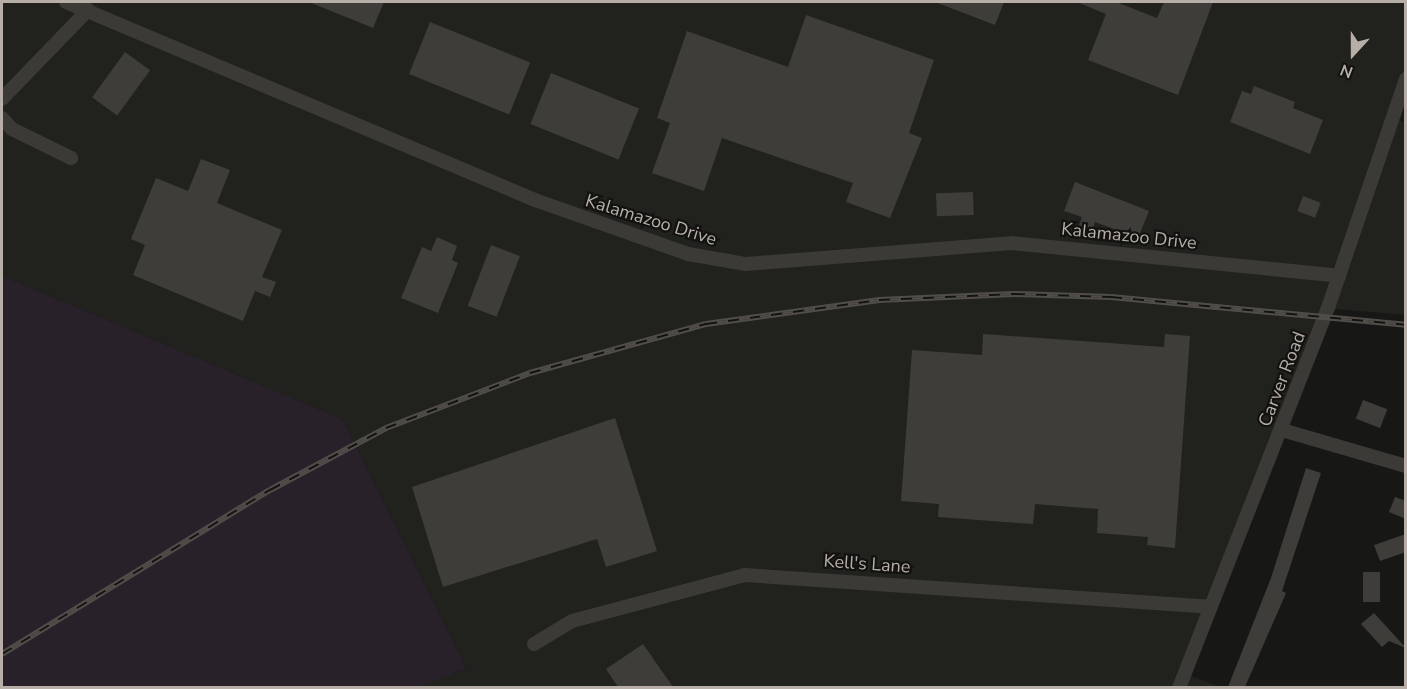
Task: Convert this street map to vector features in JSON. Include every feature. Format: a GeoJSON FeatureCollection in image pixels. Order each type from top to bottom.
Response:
{"type":"FeatureCollection","features":[{"type":"Feature","properties":{"kind":"street","name":"Kalamazoo Drive"},"geometry":{"type":"LineString","coordinates":[[66,2],[535,200],[688,254],[746,264],[1011,243],[1339,276]]}},
{"type":"Feature","properties":{"kind":"street"},"geometry":{"type":"LineString","coordinates":[[2,99],[88,10]]}},
{"type":"Feature","properties":{"kind":"street","name":"Carver Road"},"geometry":{"type":"LineString","coordinates":[[1179,687],[1282,430],[1339,276],[1406,79]]}},
{"type":"Feature","properties":{"kind":"street"},"geometry":{"type":"LineString","coordinates":[[2,118],[12,129],[71,158]]}},
{"type":"Feature","properties":{"kind":"street"},"geometry":{"type":"LineString","coordinates":[[1282,430],[1406,466]]}},
{"type":"Feature","properties":{"kind":"street","name":"Kell's Lane"},"geometry":{"type":"LineString","coordinates":[[534,644],[572,621],[745,575],[1210,607]]}},
{"type":"Feature","properties":{"kind":"shaded area"},"geometry":{"type":"Polygon","coordinates":[[[2,2],[1405,2],[1405,88],[1394,117],[1405,123],[1405,315],[1323,308],[1184,673],[1219,687],[416,687],[466,668],[342,419],[2,276],[2,2]]]}},
{"type":"Feature","properties":{"kind":"shaded area"},"geometry":{"type":"Polygon","coordinates":[[[2,276],[342,419],[466,668],[416,688],[2,687],[2,276]]]}},
{"type":"Feature","properties":{"kind":"building"},"geometry":{"type":"Polygon","coordinates":[[[309,2],[384,2],[373,28],[309,2]]]}},
{"type":"Feature","properties":{"kind":"building"},"geometry":{"type":"Polygon","coordinates":[[[935,2],[1004,2],[995,25],[935,2]]]}},
{"type":"Feature","properties":{"kind":"building"},"geometry":{"type":"Polygon","coordinates":[[[1077,2],[1116,2],[1157,18],[1164,2],[1213,2],[1178,95],[1088,60],[1106,14],[1077,2]]]}},
{"type":"Feature","properties":{"kind":"building"},"geometry":{"type":"Polygon","coordinates":[[[806,15],[934,60],[909,133],[922,138],[890,218],[846,202],[853,183],[722,138],[704,191],[652,173],[670,123],[657,118],[687,31],[788,67],[806,15]]]}},
{"type":"Feature","properties":{"kind":"building"},"geometry":{"type":"Polygon","coordinates":[[[430,22],[530,62],[509,114],[409,74],[430,22]]]}},
{"type":"Feature","properties":{"kind":"building"},"geometry":{"type":"Polygon","coordinates":[[[125,52],[150,70],[117,116],[92,97],[125,52]]]}},
{"type":"Feature","properties":{"kind":"building"},"geometry":{"type":"Polygon","coordinates":[[[551,73],[639,109],[618,160],[530,124],[551,73]]]}},
{"type":"Feature","properties":{"kind":"building"},"geometry":{"type":"Polygon","coordinates":[[[1254,86],[1295,102],[1293,108],[1323,120],[1310,154],[1230,122],[1242,91],[1251,94],[1254,86]]]}},
{"type":"Feature","properties":{"kind":"building"},"geometry":{"type":"Polygon","coordinates":[[[201,159],[230,170],[217,203],[282,230],[262,277],[276,282],[270,297],[255,291],[243,321],[133,275],[145,245],[131,239],[156,178],[188,191],[201,159]]]}},
{"type":"Feature","properties":{"kind":"building"},"geometry":{"type":"Polygon","coordinates":[[[1075,182],[1149,211],[1138,238],[1095,222],[1092,231],[1079,226],[1082,217],[1064,211],[1075,182]]]}},
{"type":"Feature","properties":{"kind":"building"},"geometry":{"type":"Polygon","coordinates":[[[973,192],[974,215],[937,216],[936,193],[973,192]]]}},
{"type":"Feature","properties":{"kind":"building"},"geometry":{"type":"Polygon","coordinates":[[[1303,196],[1321,203],[1315,218],[1297,211],[1303,196]]]}},
{"type":"Feature","properties":{"kind":"building"},"geometry":{"type":"Polygon","coordinates":[[[437,237],[457,246],[452,260],[458,263],[438,313],[401,298],[422,247],[431,251],[437,237]]]}},
{"type":"Feature","properties":{"kind":"building"},"geometry":{"type":"Polygon","coordinates":[[[491,245],[520,256],[497,317],[468,306],[491,245]]]}},
{"type":"Feature","properties":{"kind":"building"},"geometry":{"type":"Polygon","coordinates":[[[983,334],[1164,347],[1165,334],[1190,336],[1175,548],[1147,545],[1148,537],[1097,533],[1098,509],[1035,504],[1033,524],[938,517],[939,504],[901,501],[912,350],[982,355],[983,334]]]}},
{"type":"Feature","properties":{"kind":"building"},"geometry":{"type":"Polygon","coordinates":[[[1363,400],[1387,409],[1380,428],[1356,419],[1363,400]]]}},
{"type":"Feature","properties":{"kind":"building"},"geometry":{"type":"Polygon","coordinates":[[[615,418],[657,551],[606,567],[597,539],[443,587],[412,487],[615,418]]]}},
{"type":"Feature","properties":{"kind":"building"},"geometry":{"type":"Polygon","coordinates":[[[1306,468],[1321,473],[1282,591],[1286,593],[1245,687],[1228,687],[1271,578],[1306,468]]]}},
{"type":"Feature","properties":{"kind":"building"},"geometry":{"type":"Polygon","coordinates":[[[1395,497],[1406,501],[1406,519],[1389,512],[1395,497]]]}},
{"type":"Feature","properties":{"kind":"building"},"geometry":{"type":"Polygon","coordinates":[[[1406,534],[1406,552],[1380,561],[1374,545],[1406,534]]]}},
{"type":"Feature","properties":{"kind":"building"},"geometry":{"type":"Polygon","coordinates":[[[1363,572],[1380,572],[1380,602],[1363,602],[1363,572]]]}},
{"type":"Feature","properties":{"kind":"building"},"geometry":{"type":"Polygon","coordinates":[[[1374,613],[1406,648],[1389,641],[1382,647],[1361,624],[1374,613]]]}},
{"type":"Feature","properties":{"kind":"building"},"geometry":{"type":"Polygon","coordinates":[[[643,644],[673,687],[618,687],[606,669],[643,644]]]}},
{"type":"Feature","properties":{"kind":"railway"},"geometry":{"type":"LineString","coordinates":[[2,654],[270,490],[386,428],[530,373],[706,324],[879,300],[1014,294],[1111,297],[1406,325]]}}]}
